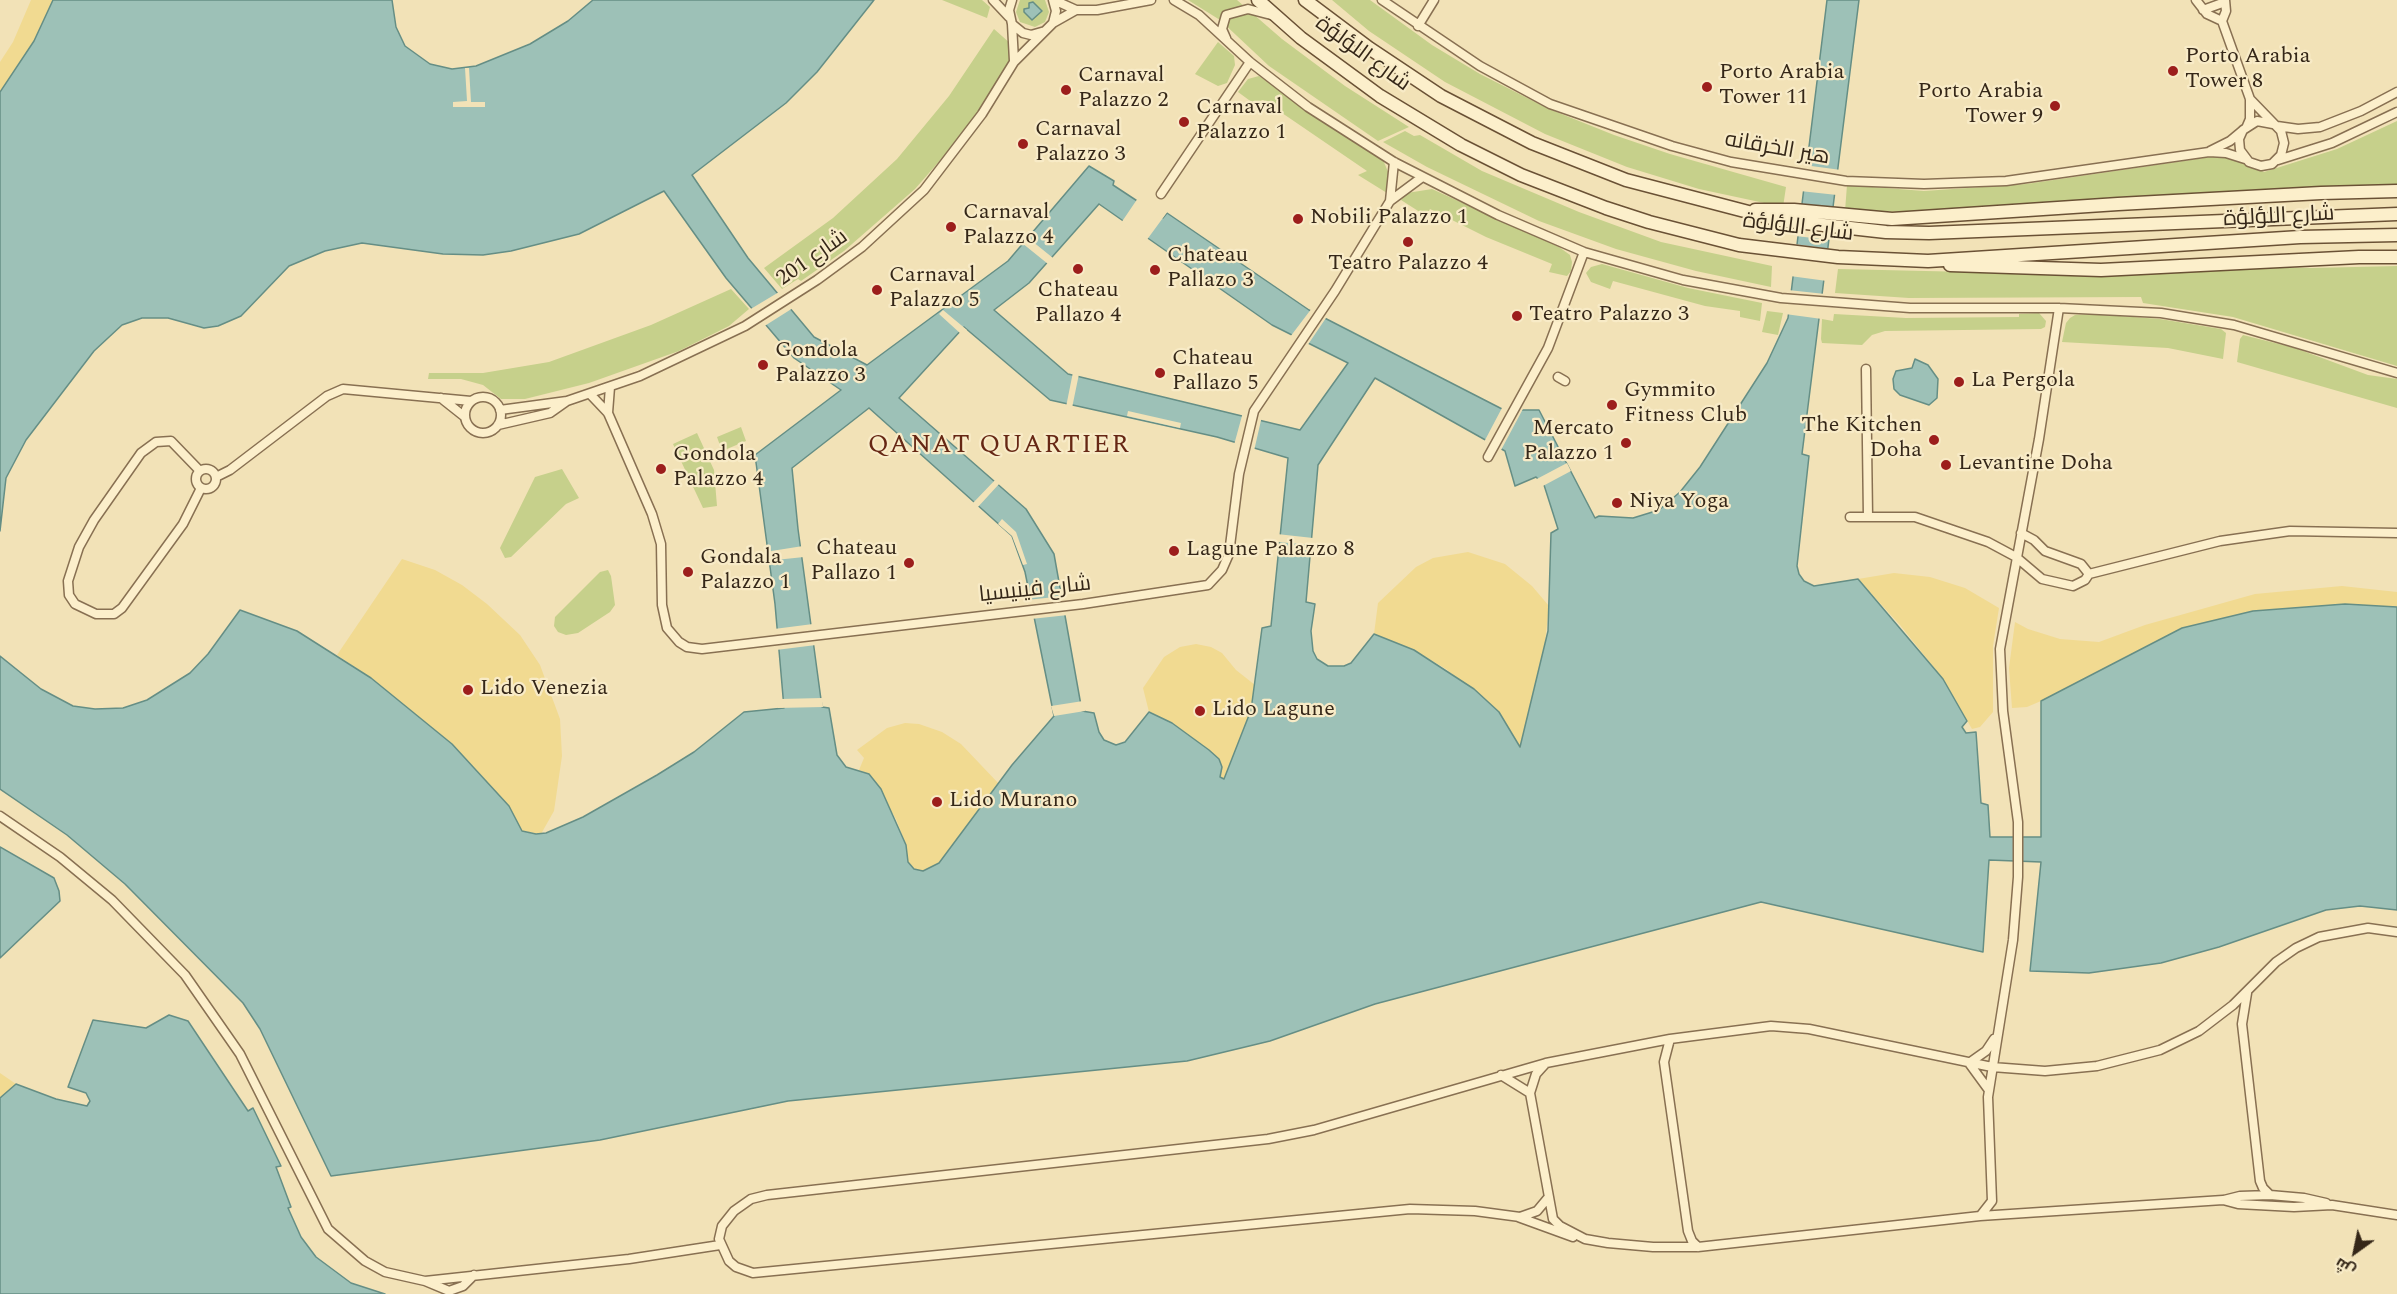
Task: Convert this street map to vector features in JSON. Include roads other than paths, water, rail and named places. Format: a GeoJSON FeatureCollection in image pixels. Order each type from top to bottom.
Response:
{"type":"FeatureCollection","features":[{"type":"Feature","properties":{"kind":"main road","name":"شارع اللؤلؤة"},"geometry":{"type":"LineString","coordinates":[[1258,0],[1279,19],[1380,96],[1461,145],[1521,175],[1649,222],[1739,244],[1838,257],[1928,261],[2300,237],[2397,235]]}},
{"type":"Feature","properties":{"kind":"main road","name":"شارع اللؤلؤة"},"geometry":{"type":"LineString","coordinates":[[1305,0],[1401,70],[1506,131],[1626,180],[1736,210],[1940,233],[2397,214]]}},
{"type":"Feature","properties":{"kind":"main road"},"geometry":{"type":"LineString","coordinates":[[1840,222],[1947,217],[2130,203],[2397,191]]}},
{"type":"Feature","properties":{"kind":"main road"},"geometry":{"type":"LineString","coordinates":[[1928,261],[1986,268],[2101,270],[2397,257]]}},
{"type":"Feature","properties":{"kind":"street"},"geometry":{"type":"LineString","coordinates":[[993,0],[1023,33],[1038,34],[1045,31]]}},
{"type":"Feature","properties":{"kind":"street"},"geometry":{"type":"LineString","coordinates":[[1012,0],[1014,62]]}},
{"type":"Feature","properties":{"kind":"street"},"geometry":{"type":"LineString","coordinates":[[1054,0],[1076,10]]}},
{"type":"Feature","properties":{"kind":"street"},"geometry":{"type":"LineString","coordinates":[[1053,22],[1056,11],[1054,0]]}},
{"type":"Feature","properties":{"kind":"street"},"geometry":{"type":"LineString","coordinates":[[1123,6],[1132,0]]}},
{"type":"Feature","properties":{"kind":"street"},"geometry":{"type":"LineString","coordinates":[[1053,22],[1076,10],[1123,6],[1151,0]]}},
{"type":"Feature","properties":{"kind":"street"},"geometry":{"type":"LineString","coordinates":[[1174,0],[1188,7],[1250,62],[1308,107],[1394,162],[1421,178],[1524,227],[1584,252],[1683,280],[1781,298],[1910,308],[2059,308],[2161,313],[2234,325],[2397,373]]}},
{"type":"Feature","properties":{"kind":"street"},"geometry":{"type":"LineString","coordinates":[[1252,0],[1279,19]]}},
{"type":"Feature","properties":{"kind":"street","name":"هير الخرقانه"},"geometry":{"type":"LineString","coordinates":[[1382,0],[1480,66],[1550,104],[1672,146],[1731,162],[1846,181],[1924,184],[2006,181],[2201,154],[2226,153],[2245,159]]}},
{"type":"Feature","properties":{"kind":"street"},"geometry":{"type":"LineString","coordinates":[[1418,26],[1434,0]]}},
{"type":"Feature","properties":{"kind":"street"},"geometry":{"type":"LineString","coordinates":[[2196,0],[2213,19],[2222,21]]}},
{"type":"Feature","properties":{"kind":"street"},"geometry":{"type":"LineString","coordinates":[[2203,10],[2225,1],[2226,11],[2222,21],[2250,99],[2250,119],[2239,139],[2240,150],[2245,159],[2261,166],[2332,143],[2397,112]]}},
{"type":"Feature","properties":{"kind":"street"},"geometry":{"type":"LineString","coordinates":[[1227,41],[1222,29],[1224,18],[1232,12],[1256,9],[1279,19]]}},
{"type":"Feature","properties":{"kind":"street","name":"شارع 201"},"geometry":{"type":"LineString","coordinates":[[500,410],[567,401],[610,387],[745,326],[800,292],[862,247],[924,190],[982,114],[1014,62],[1053,22]]}},
{"type":"Feature","properties":{"kind":"street"},"geometry":{"type":"LineString","coordinates":[[1161,194],[1250,62]]}},
{"type":"Feature","properties":{"kind":"street"},"geometry":{"type":"LineString","coordinates":[[2245,128],[2257,121],[2298,129],[2320,127],[2361,111],[2397,92]]}},
{"type":"Feature","properties":{"kind":"street"},"geometry":{"type":"LineString","coordinates":[[2250,99],[2275,125],[2284,143],[2277,160]]}},
{"type":"Feature","properties":{"kind":"street","name":"هير الخرقانه"},"geometry":{"type":"LineString","coordinates":[[2201,154],[2223,145],[2245,128]]}},
{"type":"Feature","properties":{"kind":"street","name":"شارع فينيسيا"},"geometry":{"type":"LineString","coordinates":[[1390,201],[1394,162]]}},
{"type":"Feature","properties":{"kind":"street","name":"شارع فينيسيا"},"geometry":{"type":"LineString","coordinates":[[590,394],[608,413],[652,514],[661,544],[662,605],[667,628],[687,647],[702,649],[824,632],[1083,604],[1188,590],[1208,585],[1217,579],[1229,554],[1239,474],[1247,433],[1257,406],[1335,291],[1390,201],[1421,178]]}},
{"type":"Feature","properties":{"kind":"street"},"geometry":{"type":"LineString","coordinates":[[1488,457],[1548,348],[1584,252]]}},
{"type":"Feature","properties":{"kind":"street"},"geometry":{"type":"LineString","coordinates":[[1980,1216],[1990,1205],[1992,1196],[1989,1090],[2013,940],[2018,877],[2018,822],[1999,670],[2002,627],[2021,533],[2059,308]]}},
{"type":"Feature","properties":{"kind":"street"},"geometry":{"type":"LineString","coordinates":[[1866,369],[1868,517]]}},
{"type":"Feature","properties":{"kind":"street","name":"شارع فينيسيا"},"geometry":{"type":"LineString","coordinates":[[608,413],[610,387]]}},
{"type":"Feature","properties":{"kind":"street"},"geometry":{"type":"LineString","coordinates":[[201,488],[212,488],[216,477],[230,470],[336,391],[351,388],[471,401],[489,398],[500,410],[498,425],[490,432],[480,433],[470,429],[465,417],[466,409],[471,401]]}},
{"type":"Feature","properties":{"kind":"street"},"geometry":{"type":"LineString","coordinates":[[440,398],[465,417]]}},
{"type":"Feature","properties":{"kind":"street","name":"شارع 201"},"geometry":{"type":"LineString","coordinates":[[498,425],[550,413],[567,401]]}},
{"type":"Feature","properties":{"kind":"street"},"geometry":{"type":"LineString","coordinates":[[200,471],[171,441],[156,442],[141,453],[94,520],[79,547],[68,581],[69,595],[75,604],[96,614],[114,614],[122,608],[183,524],[201,488]]}},
{"type":"Feature","properties":{"kind":"street"},"geometry":{"type":"LineString","coordinates":[[201,488],[196,479],[200,471],[208,469],[216,477]]}},
{"type":"Feature","properties":{"kind":"street"},"geometry":{"type":"LineString","coordinates":[[1850,517],[1915,517],[1988,542],[2016,557],[2050,582],[2073,586],[2080,584],[2089,574],[2220,541],[2290,531],[2397,533]]}},
{"type":"Feature","properties":{"kind":"street"},"geometry":{"type":"LineString","coordinates":[[2021,533],[2034,540],[2045,551],[2081,564],[2089,574]]}},
{"type":"Feature","properties":{"kind":"street"},"geometry":{"type":"LineString","coordinates":[[0,816],[60,857],[112,900],[185,975],[240,1054],[328,1229],[345,1246],[385,1272],[425,1281],[449,1291],[463,1286],[474,1275],[629,1259],[720,1245]]}},
{"type":"Feature","properties":{"kind":"street"},"geometry":{"type":"LineString","coordinates":[[2397,932],[2368,928],[2319,937],[2296,948],[2276,962],[2248,990],[2199,1031],[2160,1050],[2136,1058],[2072,1069],[2018,1070],[1969,1063],[1795,1027],[1771,1026],[1670,1039],[1546,1063],[1314,1130],[1268,1139],[752,1198],[734,1211],[720,1230],[720,1245],[724,1256],[736,1267],[753,1273],[1410,1209],[1475,1211],[1514,1216],[1559,1233],[1585,1239],[1641,1246],[1698,1247],[1980,1216],[2223,1200],[2240,1196],[2271,1195],[2304,1198],[2332,1205],[2397,1215]]}},
{"type":"Feature","properties":{"kind":"street"},"geometry":{"type":"LineString","coordinates":[[2248,990],[2243,1012],[2243,1035],[2260,1180],[2263,1188],[2271,1195]]}},
{"type":"Feature","properties":{"kind":"street"},"geometry":{"type":"LineString","coordinates":[[1969,1063],[1986,1051],[1997,1034]]}},
{"type":"Feature","properties":{"kind":"street"},"geometry":{"type":"LineString","coordinates":[[1670,1039],[1664,1056],[1665,1068],[1688,1231],[1698,1247]]}},
{"type":"Feature","properties":{"kind":"street"},"geometry":{"type":"LineString","coordinates":[[1546,1063],[1536,1074],[1530,1093],[1550,1213],[1556,1223],[1585,1239]]}},
{"type":"Feature","properties":{"kind":"street"},"geometry":{"type":"LineString","coordinates":[[1969,1063],[1989,1090]]}},
{"type":"Feature","properties":{"kind":"street"},"geometry":{"type":"LineString","coordinates":[[1502,1075],[1530,1093]]}},
{"type":"Feature","properties":{"kind":"street"},"geometry":{"type":"LineString","coordinates":[[1514,1216],[1532,1214],[1547,1199]]}},
{"type":"Feature","properties":{"kind":"street"},"geometry":{"type":"LineString","coordinates":[[2223,1200],[2238,1204],[2294,1207],[2332,1205]]}},
{"type":"Feature","properties":{"kind":"water"},"geometry":{"type":"Polygon","coordinates":[[[53,0],[392,0],[396,27],[405,46],[430,64],[452,69],[476,66],[530,44],[568,21],[593,0],[874,0],[817,72],[786,103],[692,175],[748,258],[814,337],[867,365],[1008,261],[1089,166],[1114,181],[1113,185],[1163,218],[1167,213],[1309,310],[1504,410],[1539,410],[1595,518],[1599,516],[1633,518],[1659,510],[1680,492],[1700,467],[1767,363],[1788,318],[1827,0],[1859,0],[1802,454],[1809,456],[1797,566],[1799,574],[1804,581],[1814,586],[1858,579],[1943,679],[1967,721],[1962,727],[1966,733],[1976,732],[1981,803],[1988,805],[1990,837],[2041,837],[2041,701],[2182,628],[2253,611],[2345,604],[2397,607],[2397,910],[2360,906],[2326,910],[2219,947],[2161,963],[2089,973],[2030,971],[2041,862],[1989,860],[1983,952],[1761,902],[1375,1004],[1270,1041],[1187,1061],[788,1101],[600,1140],[331,1176],[260,1029],[243,1003],[125,884],[67,835],[0,789],[0,656],[41,689],[73,706],[95,709],[123,708],[147,700],[190,673],[208,654],[240,610],[297,631],[371,678],[452,744],[509,806],[522,831],[536,834],[546,833],[583,817],[657,775],[694,752],[744,712],[784,708],[775,604],[755,455],[841,390],[794,358],[726,278],[664,191],[579,234],[511,251],[483,255],[443,254],[362,243],[325,251],[289,266],[241,316],[218,326],[204,328],[168,318],[142,318],[122,325],[94,351],[26,440],[6,478],[0,531],[0,92],[34,41],[53,0]],[[1099,204],[1029,283],[994,310],[1068,374],[1300,430],[1348,363],[1272,325],[1099,204]],[[964,327],[899,398],[1026,509],[1054,554],[1082,711],[1094,713],[1099,732],[1104,740],[1116,745],[1125,742],[1149,712],[1172,723],[1209,750],[1219,759],[1222,767],[1220,777],[1224,779],[1251,710],[1262,628],[1271,626],[1288,458],[1217,437],[1050,400],[964,327]],[[1375,378],[1318,465],[1306,602],[1315,604],[1311,631],[1313,651],[1317,659],[1328,666],[1344,666],[1351,663],[1374,634],[1414,650],[1474,689],[1499,712],[1520,747],[1548,631],[1551,533],[1558,529],[1544,485],[1536,477],[1515,486],[1505,451],[1375,378]],[[869,408],[792,468],[822,707],[829,708],[837,755],[846,767],[869,774],[881,789],[906,845],[908,862],[914,869],[923,871],[939,863],[1012,765],[1054,716],[1025,572],[1012,536],[869,408]]]}},
{"type":"Feature","properties":{"kind":"water"},"geometry":{"type":"Polygon","coordinates":[[[1033,2],[1042,11],[1032,20],[1024,9],[1029,8],[1029,3],[1033,2]]]}},
{"type":"Feature","properties":{"kind":"water"},"geometry":{"type":"Polygon","coordinates":[[[1915,359],[1928,365],[1938,379],[1937,398],[1929,405],[1900,395],[1894,389],[1893,379],[1896,371],[1912,368],[1915,359]]]}},
{"type":"Feature","properties":{"kind":"water"},"geometry":{"type":"Polygon","coordinates":[[[0,847],[54,878],[60,901],[0,958],[0,847]]]}},
{"type":"Feature","properties":{"kind":"water"},"geometry":{"type":"Polygon","coordinates":[[[169,1015],[188,1021],[248,1111],[253,1108],[281,1166],[276,1167],[291,1207],[288,1208],[301,1237],[316,1257],[351,1283],[385,1294],[0,1294],[0,1098],[16,1084],[56,1099],[87,1106],[90,1101],[86,1093],[68,1087],[93,1020],[146,1028],[169,1015]]]}},
{"type":"Feature","properties":{"kind":"place","name":"Porto Arabia Tower 8"},"geometry":{"type":"Point","coordinates":[2173,71]}},
{"type":"Feature","properties":{"kind":"place","name":"Porto Arabia Tower 11"},"geometry":{"type":"Point","coordinates":[1707,87]}},
{"type":"Feature","properties":{"kind":"place","name":"Carnaval Palazzo 2"},"geometry":{"type":"Point","coordinates":[1066,90]}},
{"type":"Feature","properties":{"kind":"place","name":"Porto Arabia Tower 9"},"geometry":{"type":"Point","coordinates":[2055,106]}},
{"type":"Feature","properties":{"kind":"place","name":"Carnaval Palazzo 1"},"geometry":{"type":"Point","coordinates":[1184,122]}},
{"type":"Feature","properties":{"kind":"place","name":"Carnaval Palazzo 3"},"geometry":{"type":"Point","coordinates":[1023,144]}},
{"type":"Feature","properties":{"kind":"place","name":"Nobili Palazzo 1"},"geometry":{"type":"Point","coordinates":[1298,219]}},
{"type":"Feature","properties":{"kind":"place","name":"Carnaval Palazzo 4"},"geometry":{"type":"Point","coordinates":[951,227]}},
{"type":"Feature","properties":{"kind":"place","name":"Teatro Palazzo 4"},"geometry":{"type":"Point","coordinates":[1408,242]}},
{"type":"Feature","properties":{"kind":"place","name":"Chateau Pallazo 4"},"geometry":{"type":"Point","coordinates":[1078,269]}},
{"type":"Feature","properties":{"kind":"place","name":"Chateau Pallazo 3"},"geometry":{"type":"Point","coordinates":[1155,270]}},
{"type":"Feature","properties":{"kind":"place","name":"Carnaval Palazzo 5"},"geometry":{"type":"Point","coordinates":[877,290]}},
{"type":"Feature","properties":{"kind":"place","name":"Teatro Palazzo 3"},"geometry":{"type":"Point","coordinates":[1517,316]}},
{"type":"Feature","properties":{"kind":"place","name":"Gondola Palazzo 3"},"geometry":{"type":"Point","coordinates":[763,365]}},
{"type":"Feature","properties":{"kind":"place","name":"Chateau Pallazo 5"},"geometry":{"type":"Point","coordinates":[1160,373]}},
{"type":"Feature","properties":{"kind":"place","name":"La Pergola"},"geometry":{"type":"Point","coordinates":[1959,382]}},
{"type":"Feature","properties":{"kind":"place","name":"Gymmito Fitness Club"},"geometry":{"type":"Point","coordinates":[1612,405]}},
{"type":"Feature","properties":{"kind":"place","name":"The Kitchen Doha"},"geometry":{"type":"Point","coordinates":[1934,440]}},
{"type":"Feature","properties":{"kind":"place","name":"Mercato Palazzo 1"},"geometry":{"type":"Point","coordinates":[1626,443]}},
{"type":"Feature","properties":{"kind":"place","name":"Levantine Doha"},"geometry":{"type":"Point","coordinates":[1946,465]}},
{"type":"Feature","properties":{"kind":"place","name":"Gondola Palazzo 4"},"geometry":{"type":"Point","coordinates":[661,469]}},
{"type":"Feature","properties":{"kind":"place","name":"Niya Yoga"},"geometry":{"type":"Point","coordinates":[1617,503]}},
{"type":"Feature","properties":{"kind":"place","name":"Lagune Palazzo 8"},"geometry":{"type":"Point","coordinates":[1174,551]}},
{"type":"Feature","properties":{"kind":"place","name":"Chateau Pallazo 1"},"geometry":{"type":"Point","coordinates":[909,563]}},
{"type":"Feature","properties":{"kind":"place","name":"Gondala Palazzo 1"},"geometry":{"type":"Point","coordinates":[688,572]}},
{"type":"Feature","properties":{"kind":"place","name":"Lido Venezia"},"geometry":{"type":"Point","coordinates":[468,690]}},
{"type":"Feature","properties":{"kind":"place","name":"Lido Lagune"},"geometry":{"type":"Point","coordinates":[1200,711]}},
{"type":"Feature","properties":{"kind":"place","name":"Lido Murano"},"geometry":{"type":"Point","coordinates":[937,802]}},
{"type":"Feature","properties":{"kind":"district","name":"QANAT QUARTIER"},"geometry":{"type":"Point","coordinates":[999,447]}}]}
